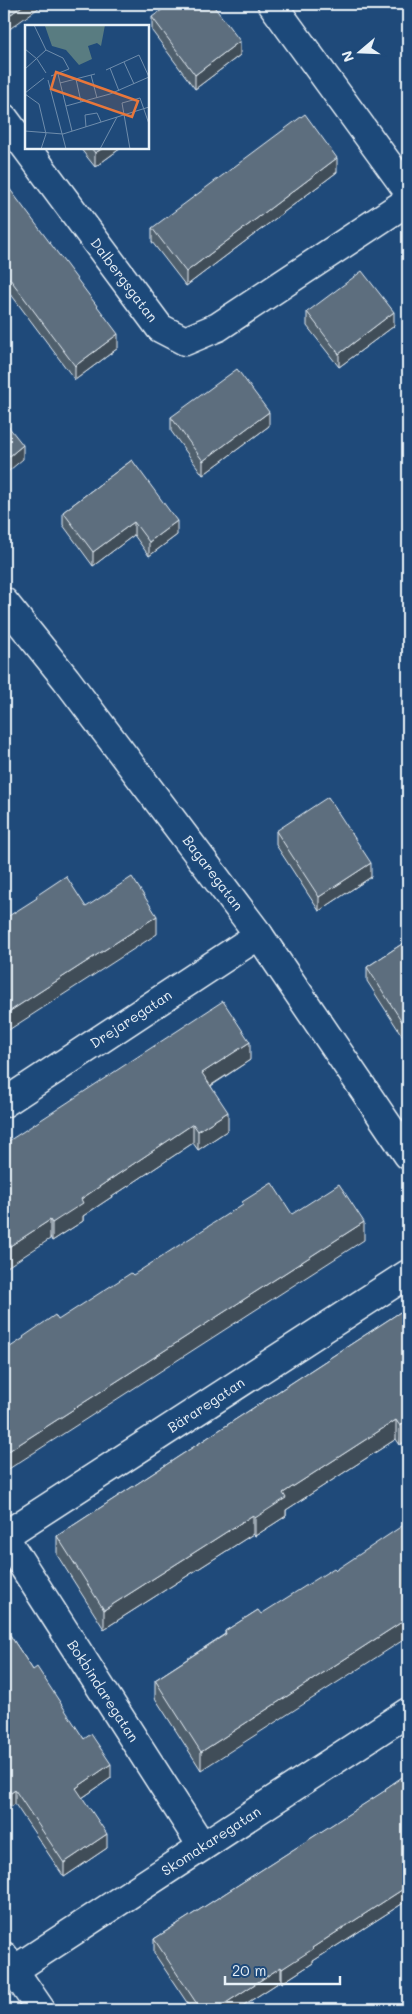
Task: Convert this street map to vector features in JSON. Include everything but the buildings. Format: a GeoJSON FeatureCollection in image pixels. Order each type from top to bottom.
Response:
{"type":"FeatureCollection","features":[{"type":"Feature","properties":{"kind":"street"},"geometry":{"type":"LineString","coordinates":[[272,4],[408,191]]}},
{"type":"Feature","properties":{"kind":"street","name":"Dalbergsgatan"},"geometry":{"type":"LineString","coordinates":[[4,118],[25,146]]}},
{"type":"Feature","properties":{"kind":"street","name":"Dalbergsgatan"},"geometry":{"type":"LineString","coordinates":[[27,149],[160,328],[185,341],[218,327],[408,201]]}},
{"type":"Feature","properties":{"kind":"street","name":"Bagaregatan"},"geometry":{"type":"LineString","coordinates":[[4,602],[66,679],[259,935],[408,1155]]}},
{"type":"Feature","properties":{"kind":"street","name":"Drejaregatan"},"geometry":{"type":"LineString","coordinates":[[4,1103],[259,935]]}},
{"type":"Feature","properties":{"kind":"street","name":"Bäraregatan"},"geometry":{"type":"LineString","coordinates":[[4,1536],[408,1274]]}},
{"type":"Feature","properties":{"kind":"street","name":"Bokbindaregatan"},"geometry":{"type":"LineString","coordinates":[[4,1536],[202,1846]]}},
{"type":"Feature","properties":{"kind":"street","name":"Skomakaregatan"},"geometry":{"type":"LineString","coordinates":[[9,1963],[202,1846],[408,1712]]}},
{"type":"Feature","properties":{"kind":"street"},"geometry":{"type":"LineString","coordinates":[[9,1963],[41,2010]]}}]}
